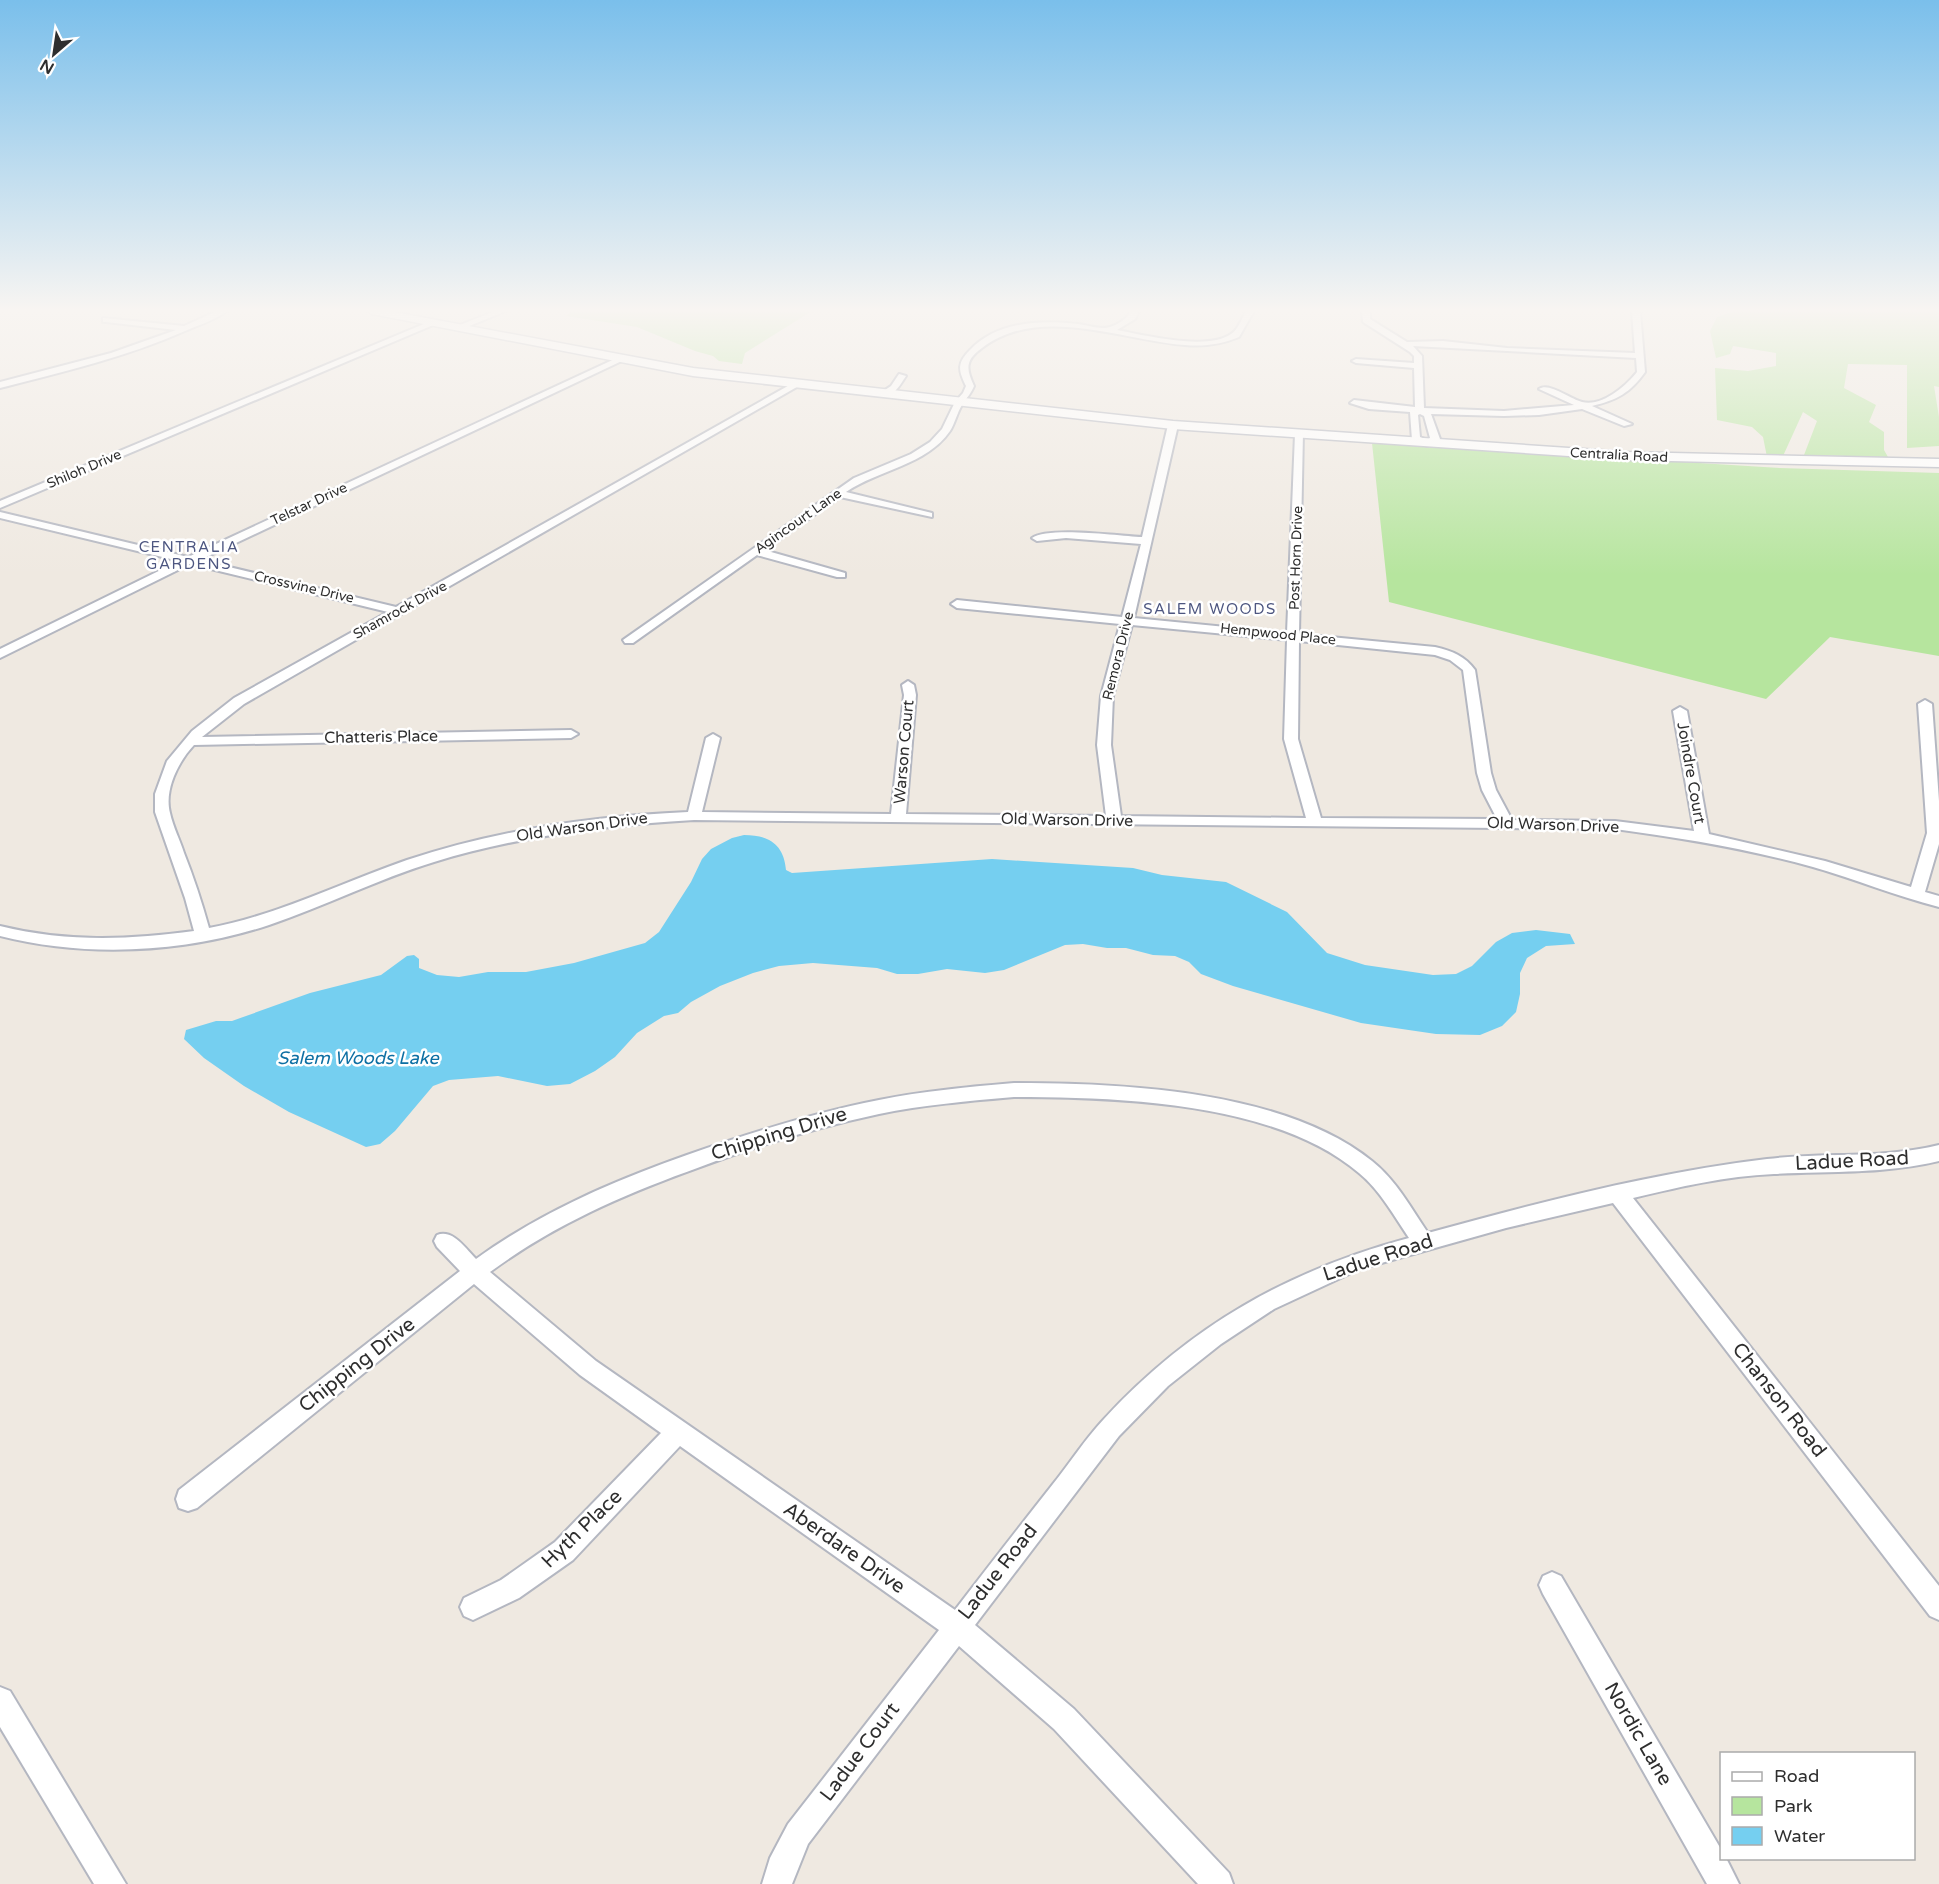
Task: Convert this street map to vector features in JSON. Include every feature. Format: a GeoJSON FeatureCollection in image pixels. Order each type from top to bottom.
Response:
{"type":"FeatureCollection","features":[{"type":"Feature","properties":{"kind":"main road","name":"Centralia Road"},"geometry":{"type":"LineString","coordinates":[[931,399],[1173,425],[1654,458],[1939,463]]}},
{"type":"Feature","properties":{"kind":"street","name":"Shiloh Drive"},"geometry":{"type":"LineString","coordinates":[[0,505],[253,399]]}},
{"type":"Feature","properties":{"kind":"street","name":"Telstar Drive"},"geometry":{"type":"LineString","coordinates":[[0,654],[189,560],[536,399]]}},
{"type":"Feature","properties":{"kind":"street","name":"Shamrock Drive"},"geometry":{"type":"LineString","coordinates":[[203,935],[162,805],[164,783],[170,768],[202,728],[239,701],[772,399]]}},
{"type":"Feature","properties":{"kind":"street","name":"Agincourt Lane"},"geometry":{"type":"LineString","coordinates":[[628,640],[837,493],[871,473],[914,456],[933,444],[946,430],[962,399]]}},
{"type":"Feature","properties":{"kind":"street"},"geometry":{"type":"LineString","coordinates":[[1419,399],[1420,410]]}},
{"type":"Feature","properties":{"kind":"street"},"geometry":{"type":"LineString","coordinates":[[1566,399],[1627,424]]}},
{"type":"Feature","properties":{"kind":"street"},"geometry":{"type":"LineString","coordinates":[[1354,403],[1420,410],[1509,414],[1544,412],[1583,406],[1608,399]]}},
{"type":"Feature","properties":{"kind":"street"},"geometry":{"type":"LineString","coordinates":[[1420,410],[1428,415],[1436,439],[1427,443],[1415,438],[1413,414],[1420,410]]}},
{"type":"Feature","properties":{"kind":"street","name":"Remora Drive"},"geometry":{"type":"LineString","coordinates":[[1114,820],[1104,745],[1107,696],[1147,541],[1173,425]]}},
{"type":"Feature","properties":{"kind":"street","name":"Post Horn Drive"},"geometry":{"type":"LineString","coordinates":[[1300,434],[1291,739],[1315,822]]}},
{"type":"Feature","properties":{"kind":"street"},"geometry":{"type":"LineString","coordinates":[[837,493],[928,515]]}},
{"type":"Feature","properties":{"kind":"street","name":"Crossvine Drive"},"geometry":{"type":"LineString","coordinates":[[0,515],[399,611]]}},
{"type":"Feature","properties":{"kind":"street"},"geometry":{"type":"LineString","coordinates":[[1037,538],[1066,535],[1147,541]]}},
{"type":"Feature","properties":{"kind":"street"},"geometry":{"type":"LineString","coordinates":[[755,551],[841,575]]}},
{"type":"Feature","properties":{"kind":"street","name":"Hempwood Place"},"geometry":{"type":"LineString","coordinates":[[957,604],[1293,635],[1435,651],[1454,657],[1469,670],[1489,790],[1506,823]]}},
{"type":"Feature","properties":{"kind":"street","name":"Warson Court"},"geometry":{"type":"LineString","coordinates":[[897,818],[909,695],[908,685]]}},
{"type":"Feature","properties":{"kind":"street"},"geometry":{"type":"LineString","coordinates":[[1916,894],[1926,867],[1934,833],[1925,704]]}},
{"type":"Feature","properties":{"kind":"street","name":"Joindre Court"},"geometry":{"type":"LineString","coordinates":[[1680,711],[1702,836]]}},
{"type":"Feature","properties":{"kind":"street","name":"Chatteris Place"},"geometry":{"type":"LineString","coordinates":[[190,741],[571,734]]}},
{"type":"Feature","properties":{"kind":"street"},"geometry":{"type":"LineString","coordinates":[[694,816],[713,738]]}},
{"type":"Feature","properties":{"kind":"street","name":"Old Warson Drive"},"geometry":{"type":"LineString","coordinates":[[0,931],[34,939],[99,944],[143,943],[203,935],[258,922],[391,871],[508,837],[616,820],[694,816],[1615,825],[1702,836],[1800,857],[1939,902]]}},
{"type":"Feature","properties":{"kind":"street","name":"Chipping Drive"},"geometry":{"type":"LineString","coordinates":[[188,1499],[474,1272],[514,1243],[568,1212],[740,1143],[861,1109],[948,1095],[992,1092],[1098,1091],[1143,1094],[1236,1111],[1289,1126],[1328,1144],[1367,1169],[1397,1204],[1424,1243]]}},
{"type":"Feature","properties":{"kind":"street","name":"Ladue Road"},"geometry":{"type":"LineString","coordinates":[[956,1626],[1093,1449],[1160,1379],[1213,1337],[1284,1293],[1357,1261],[1682,1178],[1730,1170],[1915,1159],[1939,1153]]}},
{"type":"Feature","properties":{"kind":"street","name":"Chanson Road"},"geometry":{"type":"LineString","coordinates":[[1618,1194],[1939,1607]]}},
{"type":"Feature","properties":{"kind":"street","name":"Aberdare Drive"},"geometry":{"type":"LineString","coordinates":[[444,1241],[474,1272],[588,1368],[956,1626],[999,1661],[1064,1719],[1218,1884]]}},
{"type":"Feature","properties":{"kind":"street","name":"Hyth Place"},"geometry":{"type":"LineString","coordinates":[[473,1607],[510,1589],[564,1551],[677,1432]]}},
{"type":"Feature","properties":{"kind":"street","name":"Nordic Lane"},"geometry":{"type":"LineString","coordinates":[[1552,1585],[1724,1884]]}},
{"type":"Feature","properties":{"kind":"street","name":"Ladue Court"},"geometry":{"type":"LineString","coordinates":[[777,1884],[781,1869],[798,1834],[956,1626]]}},
{"type":"Feature","properties":{"kind":"street"},"geometry":{"type":"LineString","coordinates":[[0,1701],[111,1884]]}},
{"type":"Feature","properties":{"kind":"green space"},"geometry":{"type":"Polygon","coordinates":[[[1716,399],[1865,399],[1876,405],[1869,422],[1884,432],[1884,450],[1888,457],[1804,455],[1817,421],[1803,412],[1783,456],[1767,457],[1763,437],[1752,427],[1717,420],[1716,399]]]}},
{"type":"Feature","properties":{"kind":"green space"},"geometry":{"type":"Polygon","coordinates":[[[1907,399],[1936,399],[1939,446],[1907,448],[1907,399]]]}},
{"type":"Feature","properties":{"kind":"green space"},"geometry":{"type":"Polygon","coordinates":[[[1372,443],[1780,468],[1939,473],[1939,656],[1830,637],[1766,699],[1389,602],[1372,443]]]}},
{"type":"Feature","properties":{"kind":"water","name":"Salem Woods Lake"},"geometry":{"type":"Polygon","coordinates":[[[752,835],[773,842],[782,853],[786,870],[792,873],[992,859],[1133,868],[1162,875],[1226,882],[1287,912],[1327,953],[1365,965],[1433,975],[1456,974],[1472,966],[1496,942],[1512,933],[1536,930],[1570,934],[1575,944],[1546,946],[1527,958],[1520,973],[1520,994],[1516,1012],[1502,1026],[1480,1035],[1436,1034],[1361,1023],[1233,986],[1201,974],[1189,962],[1175,956],[1153,955],[1126,948],[1083,944],[1065,945],[1004,970],[985,973],[947,969],[918,974],[897,974],[877,968],[813,963],[779,966],[720,986],[691,1002],[678,1013],[664,1016],[637,1033],[615,1057],[570,1084],[547,1086],[498,1076],[449,1080],[433,1086],[395,1131],[380,1144],[366,1147],[289,1112],[244,1086],[204,1058],[184,1039],[186,1030],[216,1021],[232,1021],[310,993],[381,975],[407,956],[414,955],[419,959],[419,968],[437,975],[459,977],[488,972],[526,972],[574,963],[645,943],[659,932],[691,882],[702,859],[711,849],[732,838],[752,835]]]}},
{"type":"Feature","properties":{"kind":"district","name":"CENTRALIA GARDENS"},"geometry":{"type":"Point","coordinates":[189,556]}},
{"type":"Feature","properties":{"kind":"district","name":"SALEM WOODS"},"geometry":{"type":"Point","coordinates":[1210,609]}}]}
